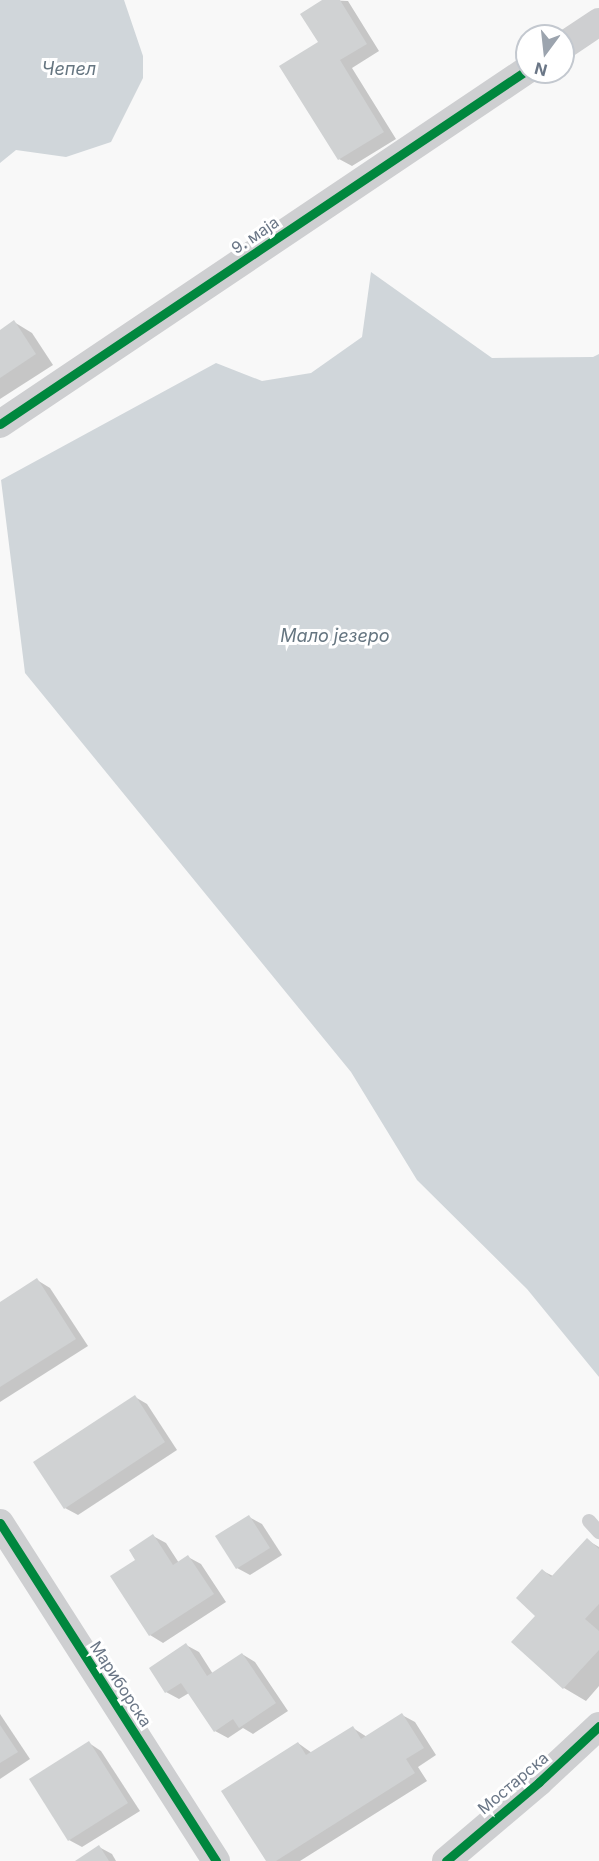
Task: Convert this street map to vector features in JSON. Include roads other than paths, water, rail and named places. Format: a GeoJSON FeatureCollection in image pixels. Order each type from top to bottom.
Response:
{"type":"FeatureCollection","features":[{"type":"Feature","properties":{"kind":"street"},"geometry":{"type":"LineString","coordinates":[[575,38],[599,22]]}},
{"type":"Feature","properties":{"kind":"street","name":"9. маја"},"geometry":{"type":"LineString","coordinates":[[0,424],[515,78]]}},
{"type":"Feature","properties":{"kind":"street","name":"Мариборска"},"geometry":{"type":"LineString","coordinates":[[0,1523],[216,1861]]}},
{"type":"Feature","properties":{"kind":"street","name":"Мостарска"},"geometry":{"type":"LineString","coordinates":[[446,1861],[539,1782],[599,1726]]}},
{"type":"Feature","properties":{"kind":"lane"},"geometry":{"type":"LineString","coordinates":[[589,1521],[599,1532]]}},
{"type":"Feature","properties":{"kind":"water","name":"Чепел"},"geometry":{"type":"Polygon","coordinates":[[[0,0],[124,0],[143,56],[143,78],[111,142],[66,157],[16,150],[0,163],[0,0]]]}},
{"type":"Feature","properties":{"kind":"water","name":"Мало језеро"},"geometry":{"type":"Polygon","coordinates":[[[371,272],[492,358],[593,357],[599,354],[599,1377],[527,1289],[417,1180],[351,1072],[25,673],[1,480],[216,363],[262,381],[311,373],[362,337],[371,272]]]}}]}
